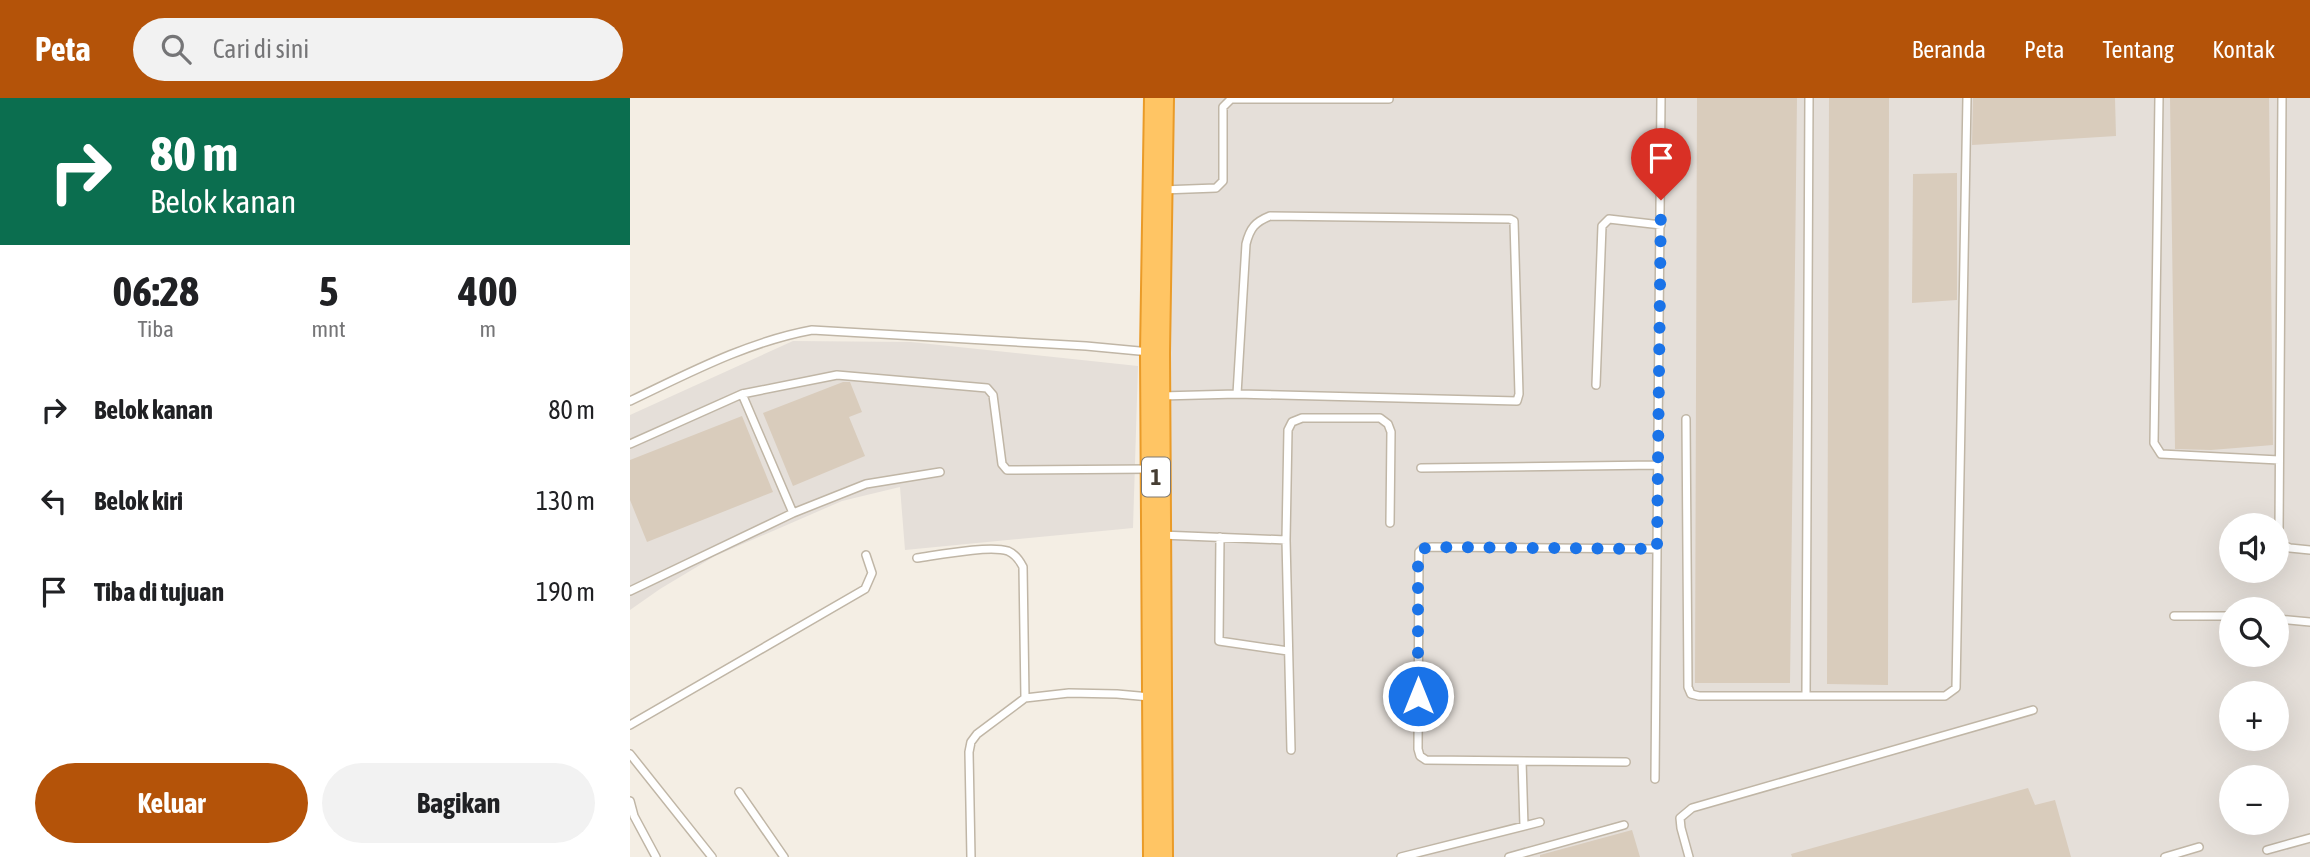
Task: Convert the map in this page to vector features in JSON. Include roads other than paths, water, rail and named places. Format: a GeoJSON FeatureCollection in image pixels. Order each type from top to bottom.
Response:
{"type":"FeatureCollection","features":[{"type":"Feature","properties":{"kind":"highway","name":"1"},"geometry":{"type":"LineString","coordinates":[[1158,857],[1142,697],[1156,535],[1155,353],[1159,98]]}},
{"type":"Feature","properties":{"kind":"lane"},"geometry":{"type":"LineString","coordinates":[[1655,779],[1661,98]]}},
{"type":"Feature","properties":{"kind":"lane"},"geometry":{"type":"LineString","coordinates":[[1806,696],[1809,98]]}},
{"type":"Feature","properties":{"kind":"lane"},"geometry":{"type":"LineString","coordinates":[[1686,419],[1688,687],[1691,694],[1945,696],[1956,688],[1968,98]]}},
{"type":"Feature","properties":{"kind":"lane"},"geometry":{"type":"LineString","coordinates":[[2159,98],[2154,443],[2161,454],[2279,460]]}},
{"type":"Feature","properties":{"kind":"lane"},"geometry":{"type":"LineString","coordinates":[[2281,98],[2281,544],[2310,550]]}},
{"type":"Feature","properties":{"kind":"lane"},"geometry":{"type":"LineString","coordinates":[[1158,190],[1216,188],[1221,185],[1223,107],[1231,100],[1389,99]]}},
{"type":"Feature","properties":{"kind":"lane"},"geometry":{"type":"LineString","coordinates":[[1155,397],[1237,394],[1517,401],[1519,381],[1514,221],[1270,216],[1261,220],[1249,232],[1246,244],[1237,394]]}},
{"type":"Feature","properties":{"kind":"lane"},"geometry":{"type":"LineString","coordinates":[[1597,385],[1602,226],[1609,219],[1661,225]]}},
{"type":"Feature","properties":{"kind":"lane"},"geometry":{"type":"LineString","coordinates":[[630,401],[777,336],[811,330],[1086,346],[1155,353]]}},
{"type":"Feature","properties":{"kind":"lane"},"geometry":{"type":"LineString","coordinates":[[630,444],[742,394],[837,375],[984,386],[993,395],[1002,464],[1007,470],[1156,469]]}},
{"type":"Feature","properties":{"kind":"lane"},"geometry":{"type":"LineString","coordinates":[[742,394],[793,513]]}},
{"type":"Feature","properties":{"kind":"lane"},"geometry":{"type":"LineString","coordinates":[[1291,750],[1286,540],[1288,430],[1292,422],[1302,418],[1380,418],[1388,424],[1391,432],[1390,523]]}},
{"type":"Feature","properties":{"kind":"lane"},"geometry":{"type":"LineString","coordinates":[[1421,468],[1658,465]]}},
{"type":"Feature","properties":{"kind":"lane"},"geometry":{"type":"LineString","coordinates":[[630,591],[793,513],[866,484],[940,472]]}},
{"type":"Feature","properties":{"kind":"lane"},"geometry":{"type":"LineString","coordinates":[[1156,535],[1286,540]]}},
{"type":"Feature","properties":{"kind":"lane"},"geometry":{"type":"LineString","coordinates":[[1220,537],[1219,641],[1288,651]]}},
{"type":"Feature","properties":{"kind":"lane"},"geometry":{"type":"LineString","coordinates":[[1626,762],[1426,760],[1420,756],[1418,564],[1421,549],[1432,547],[1657,549]]}},
{"type":"Feature","properties":{"kind":"lane"},"geometry":{"type":"LineString","coordinates":[[917,558],[965,551],[1006,551],[1019,560],[1023,567],[1025,698]]}},
{"type":"Feature","properties":{"kind":"lane"},"geometry":{"type":"LineString","coordinates":[[630,725],[864,589],[872,573],[866,555]]}},
{"type":"Feature","properties":{"kind":"lane"},"geometry":{"type":"LineString","coordinates":[[2174,616],[2219,616]]}},
{"type":"Feature","properties":{"kind":"lane"},"geometry":{"type":"LineString","coordinates":[[2289,620],[2310,622]]}},
{"type":"Feature","properties":{"kind":"lane"},"geometry":{"type":"LineString","coordinates":[[971,857],[971,742],[977,734],[1025,698],[1069,693],[1142,697]]}},
{"type":"Feature","properties":{"kind":"lane"},"geometry":{"type":"LineString","coordinates":[[1689,857],[1680,818],[1692,808],[2033,710]]}},
{"type":"Feature","properties":{"kind":"lane"},"geometry":{"type":"LineString","coordinates":[[630,754],[712,857]]}},
{"type":"Feature","properties":{"kind":"lane"},"geometry":{"type":"LineString","coordinates":[[1522,761],[1524,826]]}},
{"type":"Feature","properties":{"kind":"lane"},"geometry":{"type":"LineString","coordinates":[[739,792],[784,857]]}},
{"type":"Feature","properties":{"kind":"lane"},"geometry":{"type":"LineString","coordinates":[[630,801],[634,816],[656,857]]}},
{"type":"Feature","properties":{"kind":"lane"},"geometry":{"type":"LineString","coordinates":[[1401,857],[1540,822]]}},
{"type":"Feature","properties":{"kind":"lane"},"geometry":{"type":"LineString","coordinates":[[1509,857],[1624,825]]}},
{"type":"Feature","properties":{"kind":"lane"},"geometry":{"type":"LineString","coordinates":[[2267,850],[2310,838]]}},
{"type":"Feature","properties":{"kind":"lane"},"geometry":{"type":"LineString","coordinates":[[2165,857],[2199,847]]}}]}
